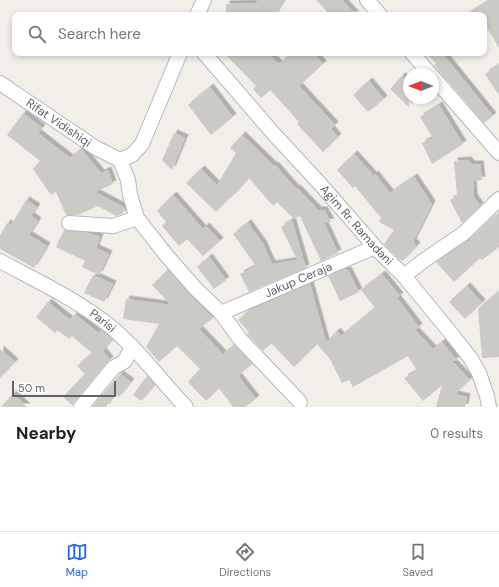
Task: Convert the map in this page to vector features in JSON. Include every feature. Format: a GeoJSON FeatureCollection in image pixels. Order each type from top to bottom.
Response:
{"type":"FeatureCollection","features":[{"type":"Feature","properties":{"kind":"street"},"geometry":{"type":"LineString","coordinates":[[198,12],[204,0]]}},
{"type":"Feature","properties":{"kind":"street"},"geometry":{"type":"LineString","coordinates":[[367,0],[377,12]]}},
{"type":"Feature","properties":{"kind":"street"},"geometry":{"type":"LineString","coordinates":[[179,56],[142,144],[132,155],[120,160],[128,180],[130,195],[137,218],[195,288],[221,313],[240,339],[300,402]]}},
{"type":"Feature","properties":{"kind":"street","name":"Agim Rr. Ramadani"},"geometry":{"type":"LineString","coordinates":[[207,56],[375,247],[404,276],[471,359],[492,401]]}},
{"type":"Feature","properties":{"kind":"street"},"geometry":{"type":"LineString","coordinates":[[415,56],[425,68]]}},
{"type":"Feature","properties":{"kind":"street","name":"Rifat Vidishiqi"},"geometry":{"type":"LineString","coordinates":[[0,83],[96,148],[120,160]]}},
{"type":"Feature","properties":{"kind":"street"},"geometry":{"type":"LineString","coordinates":[[439,84],[499,153]]}},
{"type":"Feature","properties":{"kind":"street"},"geometry":{"type":"LineString","coordinates":[[404,276],[464,232],[499,200]]}},
{"type":"Feature","properties":{"kind":"street"},"geometry":{"type":"LineString","coordinates":[[69,223],[113,226],[137,218]]}},
{"type":"Feature","properties":{"kind":"street","name":"Jakup Ceraja"},"geometry":{"type":"LineString","coordinates":[[221,313],[375,247]]}},
{"type":"Feature","properties":{"kind":"street","name":"Parisi"},"geometry":{"type":"LineString","coordinates":[[0,261],[89,311],[111,327],[132,346],[186,407]]}},
{"type":"Feature","properties":{"kind":"street"},"geometry":{"type":"LineString","coordinates":[[81,407],[114,368],[125,361],[132,346]]}},
{"type":"Feature","properties":{"kind":"building"},"geometry":{"type":"Polygon","coordinates":[[[258,0],[284,0],[277,12],[226,12],[226,4],[256,3],[258,0]]]}},
{"type":"Feature","properties":{"kind":"building"},"geometry":{"type":"Polygon","coordinates":[[[316,0],[342,0],[353,12],[327,12],[316,0]]]}},
{"type":"Feature","properties":{"kind":"building"},"geometry":{"type":"Polygon","coordinates":[[[491,0],[499,0],[499,48],[487,28],[487,12],[471,12],[491,0]]]}},
{"type":"Feature","properties":{"kind":"building"},"geometry":{"type":"Polygon","coordinates":[[[227,56],[271,56],[279,64],[288,56],[316,56],[323,64],[299,86],[335,125],[331,129],[338,137],[323,152],[297,124],[299,122],[270,90],[261,98],[253,89],[256,86],[227,56]]]}},
{"type":"Feature","properties":{"kind":"building"},"geometry":{"type":"Polygon","coordinates":[[[429,56],[444,56],[493,116],[484,123],[439,71],[439,68],[437,68],[434,65],[436,63],[429,56]]]}},
{"type":"Feature","properties":{"kind":"building"},"geometry":{"type":"Polygon","coordinates":[[[499,65],[499,95],[485,74],[499,65]]]}},
{"type":"Feature","properties":{"kind":"building"},"geometry":{"type":"Polygon","coordinates":[[[402,76],[403,77],[403,101],[390,89],[402,76]]]}},
{"type":"Feature","properties":{"kind":"building"},"geometry":{"type":"Polygon","coordinates":[[[369,81],[384,99],[368,112],[353,95],[369,81]]]}},
{"type":"Feature","properties":{"kind":"building"},"geometry":{"type":"Polygon","coordinates":[[[210,87],[233,117],[211,135],[188,105],[210,87]]]}},
{"type":"Feature","properties":{"kind":"building"},"geometry":{"type":"Polygon","coordinates":[[[439,105],[463,144],[432,164],[422,143],[433,138],[420,117],[439,105]]]}},
{"type":"Feature","properties":{"kind":"building"},"geometry":{"type":"Polygon","coordinates":[[[23,113],[42,128],[38,133],[70,158],[81,149],[101,173],[108,170],[113,184],[95,192],[125,208],[122,214],[116,216],[98,206],[78,215],[66,215],[56,192],[51,195],[33,169],[40,161],[7,135],[23,113]]]}},
{"type":"Feature","properties":{"kind":"building"},"geometry":{"type":"Polygon","coordinates":[[[174,133],[185,138],[172,170],[162,160],[174,133]]]}},
{"type":"Feature","properties":{"kind":"building"},"geometry":{"type":"Polygon","coordinates":[[[242,135],[274,166],[275,165],[296,189],[297,188],[318,210],[324,210],[331,222],[324,223],[338,253],[321,261],[300,216],[294,219],[277,202],[273,206],[249,178],[216,212],[186,183],[201,169],[217,185],[236,153],[230,148],[242,135]]]}},
{"type":"Feature","properties":{"kind":"building"},"geometry":{"type":"Polygon","coordinates":[[[354,154],[374,176],[375,174],[390,193],[414,177],[432,204],[413,242],[417,246],[403,261],[400,260],[384,244],[394,230],[379,222],[381,218],[355,186],[353,188],[337,170],[354,154]]]}},
{"type":"Feature","properties":{"kind":"building"},"geometry":{"type":"Polygon","coordinates":[[[468,160],[471,164],[480,164],[482,180],[473,181],[474,197],[480,206],[462,223],[450,200],[457,196],[454,161],[468,160]]]}},
{"type":"Feature","properties":{"kind":"building"},"geometry":{"type":"Polygon","coordinates":[[[173,195],[203,229],[206,226],[220,241],[203,256],[187,239],[179,246],[162,226],[166,222],[157,211],[173,195]]]}},
{"type":"Feature","properties":{"kind":"building"},"geometry":{"type":"Polygon","coordinates":[[[26,200],[37,207],[31,216],[38,221],[29,235],[47,246],[34,268],[0,249],[0,236],[7,223],[11,225],[26,200]]]}},
{"type":"Feature","properties":{"kind":"building"},"geometry":{"type":"Polygon","coordinates":[[[499,214],[499,247],[482,260],[480,258],[454,282],[436,262],[470,239],[489,221],[499,214]]]}},
{"type":"Feature","properties":{"kind":"building"},"geometry":{"type":"Polygon","coordinates":[[[292,220],[306,268],[249,292],[240,274],[256,266],[233,234],[248,223],[263,244],[272,264],[297,260],[281,227],[292,220]]]}},
{"type":"Feature","properties":{"kind":"building"},"geometry":{"type":"Polygon","coordinates":[[[64,230],[88,233],[100,237],[96,248],[109,254],[99,275],[82,267],[85,261],[56,247],[64,230]]]}},
{"type":"Feature","properties":{"kind":"building"},"geometry":{"type":"Polygon","coordinates":[[[209,257],[226,280],[214,289],[197,267],[209,257]]]}},
{"type":"Feature","properties":{"kind":"building"},"geometry":{"type":"Polygon","coordinates":[[[346,269],[347,271],[348,270],[359,292],[340,301],[328,276],[346,269]]]}},
{"type":"Feature","properties":{"kind":"building"},"geometry":{"type":"Polygon","coordinates":[[[168,270],[213,318],[199,329],[223,354],[234,345],[252,364],[238,376],[256,399],[245,407],[233,407],[219,388],[206,401],[188,382],[200,369],[177,346],[159,362],[146,347],[159,324],[123,319],[126,299],[171,305],[152,285],[168,270]]]}},
{"type":"Feature","properties":{"kind":"building"},"geometry":{"type":"Polygon","coordinates":[[[382,274],[400,296],[397,298],[419,327],[415,330],[433,349],[442,342],[457,361],[452,361],[470,380],[455,394],[467,397],[465,407],[436,407],[442,385],[423,401],[404,378],[417,371],[408,356],[353,387],[349,380],[342,383],[330,359],[317,344],[294,367],[271,343],[263,351],[247,334],[249,332],[238,320],[248,311],[310,284],[326,342],[337,331],[341,336],[375,308],[361,290],[382,274]]]}},
{"type":"Feature","properties":{"kind":"building"},"geometry":{"type":"Polygon","coordinates":[[[93,275],[113,284],[104,302],[84,293],[93,275]]]}},
{"type":"Feature","properties":{"kind":"building"},"geometry":{"type":"Polygon","coordinates":[[[467,286],[482,303],[465,319],[449,302],[467,286]]]}},
{"type":"Feature","properties":{"kind":"building"},"geometry":{"type":"Polygon","coordinates":[[[499,291],[499,357],[482,358],[478,309],[499,291]]]}},
{"type":"Feature","properties":{"kind":"building"},"geometry":{"type":"Polygon","coordinates":[[[48,302],[70,320],[75,314],[98,333],[101,330],[113,340],[103,351],[110,360],[74,402],[73,406],[63,397],[85,374],[77,366],[92,353],[72,336],[69,339],[57,330],[55,333],[36,317],[48,302]]]}},
{"type":"Feature","properties":{"kind":"building"},"geometry":{"type":"Polygon","coordinates":[[[0,349],[15,362],[0,378],[0,349]]]}},
{"type":"Feature","properties":{"kind":"building"},"geometry":{"type":"Polygon","coordinates":[[[120,374],[131,382],[119,397],[115,393],[106,407],[92,407],[120,374]]]}},
{"type":"Feature","properties":{"kind":"building"},"geometry":{"type":"Polygon","coordinates":[[[147,376],[155,385],[141,401],[133,395],[147,376]]]}},
{"type":"Feature","properties":{"kind":"building"},"geometry":{"type":"Polygon","coordinates":[[[13,394],[27,407],[1,407],[13,394]]]}}]}
